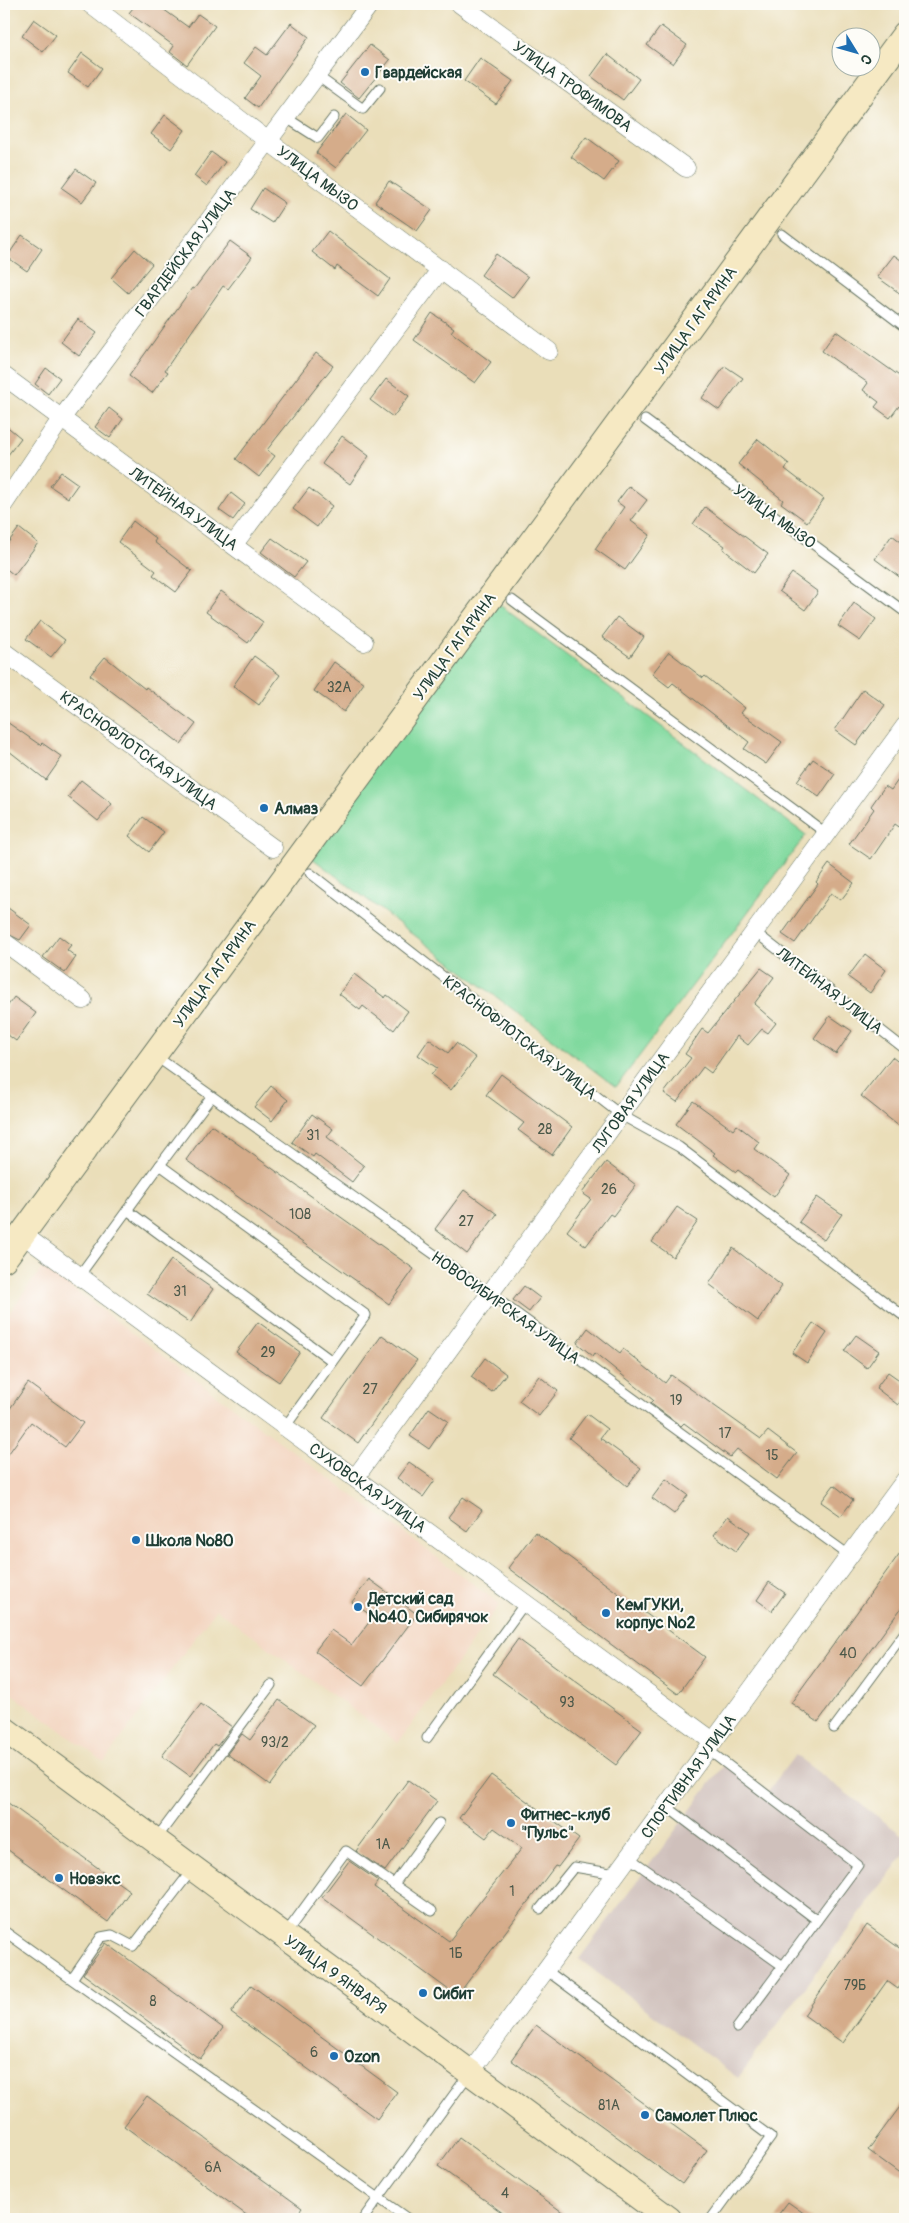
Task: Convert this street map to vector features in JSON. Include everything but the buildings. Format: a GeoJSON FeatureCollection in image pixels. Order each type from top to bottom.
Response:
{"type":"FeatureCollection","features":[{"type":"Feature","properties":{"kind":"street","name":"УЛИЦА МЫЗО"},"geometry":{"type":"LineString","coordinates":[[90,4],[268,141],[442,269],[549,351]]}},
{"type":"Feature","properties":{"kind":"street","name":"ГВАРДЕЙСКАЯ УЛИЦА"},"geometry":{"type":"LineString","coordinates":[[4,504],[62,419],[370,4]]}},
{"type":"Feature","properties":{"kind":"street","name":"УЛИЦА ТРОФИМОВА"},"geometry":{"type":"LineString","coordinates":[[460,4],[686,168]]}},
{"type":"Feature","properties":{"kind":"street","name":"УЛИЦА ГАГАРИНА"},"geometry":{"type":"LineString","coordinates":[[4,1258],[905,34]]}},
{"type":"Feature","properties":{"kind":"street"},"geometry":{"type":"LineString","coordinates":[[234,544],[442,269]]}},
{"type":"Feature","properties":{"kind":"street","name":"ЛИТЕЙНАЯ УЛИЦА"},"geometry":{"type":"LineString","coordinates":[[4,376],[234,544],[364,642]]}},
{"type":"Feature","properties":{"kind":"street","name":"КРАСНОФЛОТСКАЯ УЛИЦА"},"geometry":{"type":"LineString","coordinates":[[4,652],[273,848]]}},
{"type":"Feature","properties":{"kind":"street","name":"ЛУГОВАЯ УЛИЦА"},"geometry":{"type":"LineString","coordinates":[[355,1478],[905,726]]}},
{"type":"Feature","properties":{"kind":"street"},"geometry":{"type":"LineString","coordinates":[[4,942],[83,1000]]}},
{"type":"Feature","properties":{"kind":"street","name":"СУХОВСКАЯ УЛИЦА"},"geometry":{"type":"LineString","coordinates":[[22,1234],[525,1603],[710,1745]]}},
{"type":"Feature","properties":{"kind":"street","name":"СПОРТИВНАЯ УЛИЦА"},"geometry":{"type":"LineString","coordinates":[[470,2073],[905,1480]]}},
{"type":"Feature","properties":{"kind":"street","name":"УЛИЦА 9 ЯНВАРЯ"},"geometry":{"type":"LineString","coordinates":[[5,1732],[155,1840],[669,2219]]}},
{"type":"Feature","properties":{"kind":"lane"},"geometry":{"type":"LineString","coordinates":[[316,75],[363,109],[380,88]]}},
{"type":"Feature","properties":{"kind":"lane"},"geometry":{"type":"LineString","coordinates":[[285,117],[318,138],[334,117]]}},
{"type":"Feature","properties":{"kind":"lane"},"geometry":{"type":"LineString","coordinates":[[782,234],[905,327]]}},
{"type":"Feature","properties":{"kind":"lane","name":"УЛИЦА МЫЗО"},"geometry":{"type":"LineString","coordinates":[[645,420],[905,612]]}},
{"type":"Feature","properties":{"kind":"lane"},"geometry":{"type":"LineString","coordinates":[[512,600],[827,834]]}},
{"type":"Feature","properties":{"kind":"lane","name":"КРАСНОФЛОТСКАЯ УЛИЦА"},"geometry":{"type":"LineString","coordinates":[[310,873],[621,1115],[679,1147],[905,1317]]}},
{"type":"Feature","properties":{"kind":"lane","name":"ЛИТЕЙНАЯ УЛИЦА"},"geometry":{"type":"LineString","coordinates":[[755,932],[905,1048]]}},
{"type":"Feature","properties":{"kind":"lane","name":"НОВОСИБИРСКАЯ УЛИЦА"},"geometry":{"type":"LineString","coordinates":[[161,1060],[490,1294],[850,1556]]}},
{"type":"Feature","properties":{"kind":"lane"},"geometry":{"type":"LineString","coordinates":[[79,1276],[211,1097]]}},
{"type":"Feature","properties":{"kind":"lane"},"geometry":{"type":"LineString","coordinates":[[160,1165],[366,1315],[285,1427]]}},
{"type":"Feature","properties":{"kind":"lane"},"geometry":{"type":"LineString","coordinates":[[127,1210],[332,1362]]}},
{"type":"Feature","properties":{"kind":"lane"},"geometry":{"type":"LineString","coordinates":[[427,1738],[525,1603]]}},
{"type":"Feature","properties":{"kind":"lane"},"geometry":{"type":"LineString","coordinates":[[834,1728],[905,1632]]}},
{"type":"Feature","properties":{"kind":"lane"},"geometry":{"type":"LineString","coordinates":[[155,1840],[271,1684]]}},
{"type":"Feature","properties":{"kind":"lane"},"geometry":{"type":"LineString","coordinates":[[710,1745],[858,1864],[737,2028]]}},
{"type":"Feature","properties":{"kind":"lane"},"geometry":{"type":"LineString","coordinates":[[666,1806],[817,1920]]}},
{"type":"Feature","properties":{"kind":"lane"},"geometry":{"type":"LineString","coordinates":[[394,1884],[439,1823]]}},
{"type":"Feature","properties":{"kind":"lane"},"geometry":{"type":"LineString","coordinates":[[284,1936],[346,1851],[432,1911]]}},
{"type":"Feature","properties":{"kind":"lane"},"geometry":{"type":"LineString","coordinates":[[628,1857],[783,1966]]}},
{"type":"Feature","properties":{"kind":"lane"},"geometry":{"type":"LineString","coordinates":[[540,1909],[574,1867],[616,1874]]}},
{"type":"Feature","properties":{"kind":"lane"},"geometry":{"type":"LineString","coordinates":[[72,1978],[101,1937],[112,1934],[133,1946],[193,1869]]}},
{"type":"Feature","properties":{"kind":"lane"},"geometry":{"type":"LineString","coordinates":[[4,1931],[408,2219]]}},
{"type":"Feature","properties":{"kind":"lane"},"geometry":{"type":"LineString","coordinates":[[546,1970],[771,2137],[711,2219]]}},
{"type":"Feature","properties":{"kind":"lane"},"geometry":{"type":"LineString","coordinates":[[363,2219],[470,2073]]}},
{"type":"Feature","properties":{"kind":"shaded area","name":"Школа №80"},"geometry":{"type":"Polygon","coordinates":[[[43,1267],[500,1604],[398,1743],[216,1609],[104,1762],[4,1688],[4,1320],[43,1267]]]}},
{"type":"Feature","properties":{"kind":"shaded area"},"geometry":{"type":"Polygon","coordinates":[[[795,1755],[905,1837],[905,1853],[738,2078],[579,1959],[727,1761],[768,1791],[795,1755]]]}},
{"type":"Feature","properties":{"kind":"green space"},"geometry":{"type":"Polygon","coordinates":[[[497,603],[806,835],[616,1087],[308,855],[497,603]]]}},
{"type":"Feature","properties":{"kind":"place","name":"Гвардейская"},"geometry":{"type":"Point","coordinates":[365,72]}},
{"type":"Feature","properties":{"kind":"place","name":"Алмаз"},"geometry":{"type":"Point","coordinates":[264,808]}},
{"type":"Feature","properties":{"kind":"place","name":"Школа №80"},"geometry":{"type":"Point","coordinates":[136,1540]}},
{"type":"Feature","properties":{"kind":"place","name":"Детский сад №40, Сибирячок"},"geometry":{"type":"Point","coordinates":[358,1607]}},
{"type":"Feature","properties":{"kind":"place","name":"КемГУКИ, корпус №2"},"geometry":{"type":"Point","coordinates":[606,1613]}},
{"type":"Feature","properties":{"kind":"place","name":"Фитнес-клуб \"Пульс\""},"geometry":{"type":"Point","coordinates":[511,1823]}},
{"type":"Feature","properties":{"kind":"place","name":"Новэкс"},"geometry":{"type":"Point","coordinates":[59,1878]}},
{"type":"Feature","properties":{"kind":"place","name":"Сибит"},"geometry":{"type":"Point","coordinates":[423,1993]}},
{"type":"Feature","properties":{"kind":"place","name":"Ozon"},"geometry":{"type":"Point","coordinates":[334,2056]}},
{"type":"Feature","properties":{"kind":"place","name":"Самолет Плюс"},"geometry":{"type":"Point","coordinates":[645,2115]}}]}
